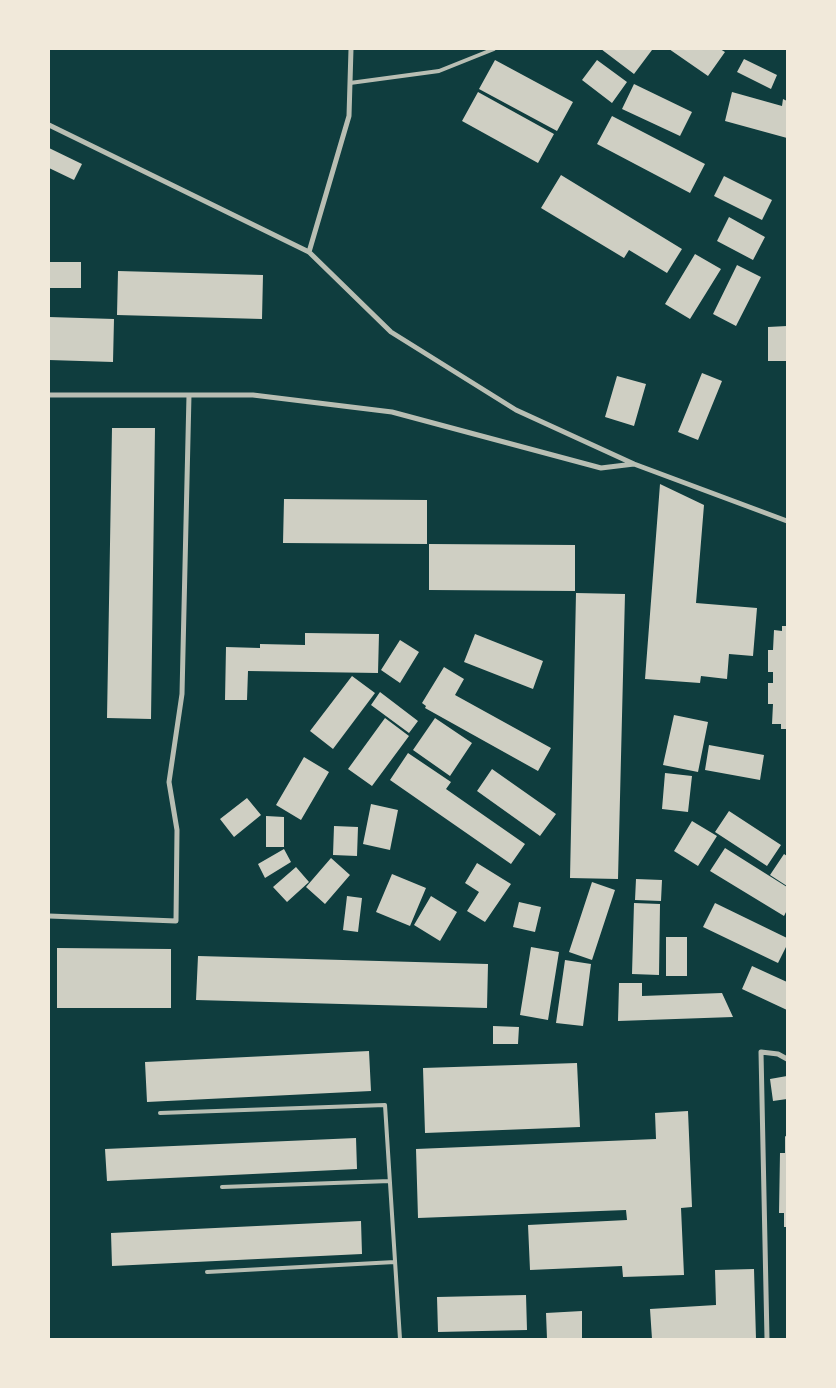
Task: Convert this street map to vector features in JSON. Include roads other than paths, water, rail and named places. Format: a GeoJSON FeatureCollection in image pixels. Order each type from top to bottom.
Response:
{"type":"FeatureCollection","features":[{"type":"Feature","properties":{"kind":"street"},"geometry":{"type":"LineString","coordinates":[[309,252],[350,116],[351,49]]}},
{"type":"Feature","properties":{"kind":"street"},"geometry":{"type":"LineString","coordinates":[[49,125],[309,252],[392,332],[516,410],[634,464],[787,521]]}},
{"type":"Feature","properties":{"kind":"street"},"geometry":{"type":"LineString","coordinates":[[49,395],[253,395],[392,412],[601,468],[634,464]]}},
{"type":"Feature","properties":{"kind":"street"},"geometry":{"type":"LineString","coordinates":[[49,916],[176,921],[177,830],[169,782],[182,694],[189,395]]}},
{"type":"Feature","properties":{"kind":"street"},"geometry":{"type":"LineString","coordinates":[[767,1339],[761,1052],[778,1054],[787,1059]]}},
{"type":"Feature","properties":{"kind":"lane"},"geometry":{"type":"LineString","coordinates":[[350,83],[439,71],[494,49]]}},
{"type":"Feature","properties":{"kind":"lane"},"geometry":{"type":"LineString","coordinates":[[160,1113],[385,1106],[400,1339]]}},
{"type":"Feature","properties":{"kind":"lane"},"geometry":{"type":"LineString","coordinates":[[222,1187],[390,1181]]}},
{"type":"Feature","properties":{"kind":"lane"},"geometry":{"type":"LineString","coordinates":[[207,1272],[395,1262]]}}]}
